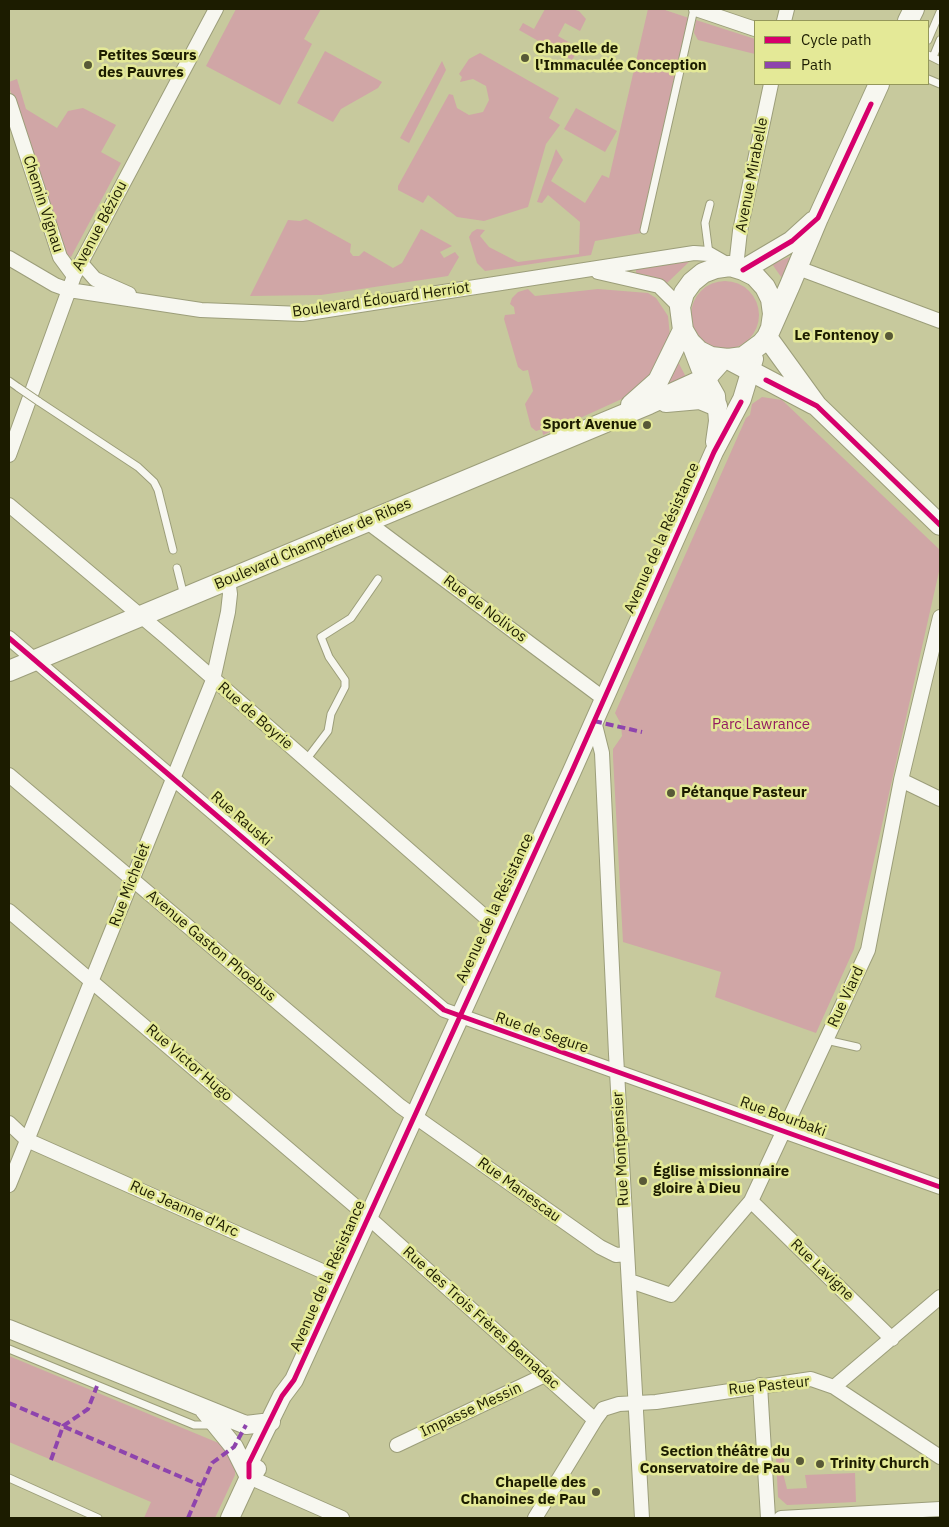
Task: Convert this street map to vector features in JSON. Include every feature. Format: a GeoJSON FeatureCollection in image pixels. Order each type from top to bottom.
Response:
{"type":"FeatureCollection","features":[{"type":"Feature","properties":{"kind":"main road"},"geometry":{"type":"LineString","coordinates":[[726,360],[743,356],[764,338],[798,268],[818,218],[879,85]]}},
{"type":"Feature","properties":{"kind":"main road"},"geometry":{"type":"LineString","coordinates":[[736,268],[792,241],[818,218]]}},
{"type":"Feature","properties":{"kind":"main road"},"geometry":{"type":"LineString","coordinates":[[764,338],[773,314],[771,300],[765,287],[756,276],[736,268],[716,268],[703,273],[692,282],[684,293],[680,307],[687,336],[711,357],[726,360],[751,371],[817,406]]}},
{"type":"Feature","properties":{"kind":"main road","name":"Boulevard Champetier de Ribes"},"geometry":{"type":"LineString","coordinates":[[617,417],[658,381],[687,336]]}},
{"type":"Feature","properties":{"kind":"main road"},"geometry":{"type":"LineString","coordinates":[[764,338],[817,406],[940,525]]}},
{"type":"Feature","properties":{"kind":"main road","name":"Boulevard Champetier de Ribes"},"geometry":{"type":"LineString","coordinates":[[9,671],[649,404],[706,378],[726,360]]}},
{"type":"Feature","properties":{"kind":"main road"},"geometry":{"type":"LineString","coordinates":[[706,378],[751,371]]}},
{"type":"Feature","properties":{"kind":"main road"},"geometry":{"type":"LineString","coordinates":[[649,404],[700,399],[717,406]]}},
{"type":"Feature","properties":{"kind":"street","name":"Avenue Béziou"},"geometry":{"type":"LineString","coordinates":[[9,455],[74,276],[216,9]]}},
{"type":"Feature","properties":{"kind":"street"},"geometry":{"type":"LineString","coordinates":[[695,9],[754,29]]}},
{"type":"Feature","properties":{"kind":"street","name":"Avenue Mirabelle"},"geometry":{"type":"LineString","coordinates":[[736,268],[740,231],[770,85]]}},
{"type":"Feature","properties":{"kind":"street","name":"Chemin Vignau"},"geometry":{"type":"LineString","coordinates":[[9,101],[60,257],[74,276]]}},
{"type":"Feature","properties":{"kind":"street","name":"Boulevard Édouard Herriot"},"geometry":{"type":"LineString","coordinates":[[9,258],[55,285],[69,290],[201,310],[302,314],[694,253],[709,254]]}},
{"type":"Feature","properties":{"kind":"street"},"geometry":{"type":"LineString","coordinates":[[709,254],[736,268]]}},
{"type":"Feature","properties":{"kind":"street","name":"Boulevard Édouard Herriot"},"geometry":{"type":"LineString","coordinates":[[81,262],[95,278],[143,301]]}},
{"type":"Feature","properties":{"kind":"street"},"geometry":{"type":"LineString","coordinates":[[798,268],[938,321]]}},
{"type":"Feature","properties":{"kind":"street","name":"Boulevard Édouard Herriot"},"geometry":{"type":"LineString","coordinates":[[590,270],[659,286],[680,307]]}},
{"type":"Feature","properties":{"kind":"street","name":"Avenue de la Résistance"},"geometry":{"type":"LineString","coordinates":[[687,336],[716,396],[718,421],[714,452]]}},
{"type":"Feature","properties":{"kind":"street","name":"Avenue de la Résistance"},"geometry":{"type":"LineString","coordinates":[[230,1518],[249,1477],[262,1464],[275,1424],[291,1400],[294,1380],[594,721],[714,452],[742,399],[764,338]]}},
{"type":"Feature","properties":{"kind":"street","name":"Rue de Boyrie"},"geometry":{"type":"LineString","coordinates":[[9,505],[306,760],[499,929]]}},
{"type":"Feature","properties":{"kind":"street","name":"Rue de Nolivos"},"geometry":{"type":"LineString","coordinates":[[366,521],[603,698]]}},
{"type":"Feature","properties":{"kind":"street","name":"Rue Michelet"},"geometry":{"type":"LineString","coordinates":[[9,1185],[213,680],[229,603],[228,579]]}},
{"type":"Feature","properties":{"kind":"street","name":"Rue Viard"},"geometry":{"type":"LineString","coordinates":[[630,1281],[671,1295],[751,1202],[782,1130],[868,950],[901,780],[940,617]]}},
{"type":"Feature","properties":{"kind":"street","name":"Rue Rauski"},"geometry":{"type":"LineString","coordinates":[[9,638],[444,1010],[459,1017]]}},
{"type":"Feature","properties":{"kind":"street","name":"Rue Montpensier"},"geometry":{"type":"LineString","coordinates":[[594,721],[602,753],[617,1072],[642,1518]]}},
{"type":"Feature","properties":{"kind":"street","name":"Avenue Gaston Phoebus"},"geometry":{"type":"LineString","coordinates":[[9,775],[414,1116]]}},
{"type":"Feature","properties":{"kind":"street"},"geometry":{"type":"LineString","coordinates":[[901,780],[940,799]]}},
{"type":"Feature","properties":{"kind":"street","name":"Rue Victor Hugo"},"geometry":{"type":"LineString","coordinates":[[9,911],[368,1217]]}},
{"type":"Feature","properties":{"kind":"street","name":"Rue de Segure"},"geometry":{"type":"LineString","coordinates":[[459,1017],[617,1072]]}},
{"type":"Feature","properties":{"kind":"street","name":"Rue Bourbaki"},"geometry":{"type":"LineString","coordinates":[[617,1072],[940,1186]]}},
{"type":"Feature","properties":{"kind":"street","name":"Rue Manescau"},"geometry":{"type":"LineString","coordinates":[[414,1116],[600,1248],[616,1255],[628,1254]]}},
{"type":"Feature","properties":{"kind":"street","name":"Rue Jeanne d'Arc"},"geometry":{"type":"LineString","coordinates":[[9,1123],[27,1140],[340,1279]]}},
{"type":"Feature","properties":{"kind":"street","name":"Rue Lavigne"},"geometry":{"type":"LineString","coordinates":[[751,1202],[892,1339]]}},
{"type":"Feature","properties":{"kind":"street","name":"Rue des Trois Frères Bernadac"},"geometry":{"type":"LineString","coordinates":[[368,1217],[595,1420]]}},
{"type":"Feature","properties":{"kind":"street"},"geometry":{"type":"LineString","coordinates":[[834,1387],[940,1297]]}},
{"type":"Feature","properties":{"kind":"street"},"geometry":{"type":"LineString","coordinates":[[9,1330],[246,1425],[275,1424]]}},
{"type":"Feature","properties":{"kind":"street","name":"Impasse Messin"},"geometry":{"type":"LineString","coordinates":[[396,1445],[545,1375]]}},
{"type":"Feature","properties":{"kind":"street","name":"Rue Pasteur"},"geometry":{"type":"LineString","coordinates":[[595,1420],[604,1409],[619,1404],[637,1405],[760,1385],[811,1379],[834,1387],[940,1457]]}},
{"type":"Feature","properties":{"kind":"street"},"geometry":{"type":"LineString","coordinates":[[760,1385],[768,1518]]}},
{"type":"Feature","properties":{"kind":"street"},"geometry":{"type":"LineString","coordinates":[[202,1408],[234,1446],[249,1477],[342,1518]]}},
{"type":"Feature","properties":{"kind":"street"},"geometry":{"type":"LineString","coordinates":[[536,1518],[595,1420]]}},
{"type":"Feature","properties":{"kind":"street"},"geometry":{"type":"LineString","coordinates":[[781,1518],[940,1508]]}},
{"type":"Feature","properties":{"kind":"lane"},"geometry":{"type":"LineString","coordinates":[[644,230],[695,9]]}},
{"type":"Feature","properties":{"kind":"lane"},"geometry":{"type":"LineString","coordinates":[[929,38],[940,12]]}},
{"type":"Feature","properties":{"kind":"lane"},"geometry":{"type":"LineString","coordinates":[[940,40],[930,56],[940,60]]}},
{"type":"Feature","properties":{"kind":"lane"},"geometry":{"type":"LineString","coordinates":[[709,254],[705,223],[710,204]]}},
{"type":"Feature","properties":{"kind":"lane"},"geometry":{"type":"LineString","coordinates":[[9,381],[138,467],[154,482],[173,550]]}},
{"type":"Feature","properties":{"kind":"lane"},"geometry":{"type":"LineString","coordinates":[[177,568],[184,597]]}},
{"type":"Feature","properties":{"kind":"lane"},"geometry":{"type":"LineString","coordinates":[[306,760],[328,731],[331,714],[345,687],[345,680],[328,657],[321,637],[351,618],[378,579]]}},
{"type":"Feature","properties":{"kind":"lane"},"geometry":{"type":"LineString","coordinates":[[825,1040],[857,1047]]}},
{"type":"Feature","properties":{"kind":"lane"},"geometry":{"type":"LineString","coordinates":[[9,1349],[194,1425],[246,1425]]}},
{"type":"Feature","properties":{"kind":"lane"},"geometry":{"type":"LineString","coordinates":[[9,1478],[98,1518]]}},
{"type":"Feature","properties":{"kind":"green space"},"geometry":{"type":"Polygon","coordinates":[[[236,9],[321,9],[304,39],[312,44],[280,105],[206,66],[236,9]]]}},
{"type":"Feature","properties":{"kind":"green space"},"geometry":{"type":"Polygon","coordinates":[[[545,9],[572,9],[579,11],[586,19],[580,31],[565,23],[558,36],[579,48],[572,60],[519,30],[523,23],[534,29],[545,9]]]}},
{"type":"Feature","properties":{"kind":"green space"},"geometry":{"type":"Polygon","coordinates":[[[648,9],[662,9],[689,18],[641,233],[595,241],[591,255],[485,271],[477,263],[469,237],[477,229],[485,230],[480,236],[489,247],[518,262],[579,254],[580,222],[548,195],[542,203],[537,202],[556,149],[563,160],[551,181],[585,203],[602,175],[609,178],[648,9]]]}},
{"type":"Feature","properties":{"kind":"green space"},"geometry":{"type":"Polygon","coordinates":[[[696,20],[754,39],[754,54],[698,40],[694,33],[696,20]]]}},
{"type":"Feature","properties":{"kind":"green space"},"geometry":{"type":"Polygon","coordinates":[[[325,51],[382,82],[378,88],[341,109],[333,122],[297,103],[325,51]]]}},
{"type":"Feature","properties":{"kind":"green space"},"geometry":{"type":"Polygon","coordinates":[[[480,53],[559,98],[549,118],[560,125],[546,144],[528,207],[484,221],[457,217],[428,195],[423,203],[398,190],[398,186],[449,94],[453,95],[457,108],[469,115],[483,112],[489,100],[486,86],[473,79],[460,82],[462,77],[459,74],[469,59],[480,53]]]}},
{"type":"Feature","properties":{"kind":"green space"},"geometry":{"type":"Polygon","coordinates":[[[442,61],[446,70],[409,143],[400,138],[442,61]]]}},
{"type":"Feature","properties":{"kind":"green space"},"geometry":{"type":"Polygon","coordinates":[[[17,79],[26,109],[57,128],[68,111],[83,108],[116,125],[101,152],[121,163],[71,257],[67,255],[9,87],[9,82],[17,79]]]}},
{"type":"Feature","properties":{"kind":"green space"},"geometry":{"type":"Polygon","coordinates":[[[576,108],[617,131],[605,152],[564,129],[576,108]]]}},
{"type":"Feature","properties":{"kind":"green space"},"geometry":{"type":"Polygon","coordinates":[[[306,219],[351,244],[350,252],[353,256],[359,256],[364,251],[393,268],[402,263],[421,229],[452,246],[440,252],[444,258],[455,252],[459,257],[448,276],[321,295],[250,296],[288,220],[300,221],[306,219]]]}},
{"type":"Feature","properties":{"kind":"green space"},"geometry":{"type":"Polygon","coordinates":[[[795,255],[784,281],[772,264],[795,255]]]}},
{"type":"Feature","properties":{"kind":"green space"},"geometry":{"type":"Polygon","coordinates":[[[690,261],[667,283],[655,277],[636,273],[636,269],[690,261]]]}},
{"type":"Feature","properties":{"kind":"green space"},"geometry":{"type":"Polygon","coordinates":[[[725,281],[738,284],[749,291],[756,302],[759,315],[756,328],[749,339],[738,346],[725,349],[712,346],[701,339],[694,328],[691,315],[694,302],[701,291],[712,284],[725,281]]]}},
{"type":"Feature","properties":{"kind":"green space"},"geometry":{"type":"Polygon","coordinates":[[[528,289],[535,296],[598,289],[648,293],[656,298],[668,316],[670,336],[656,369],[637,392],[543,435],[542,429],[536,431],[531,427],[525,404],[533,391],[528,370],[523,371],[518,367],[504,319],[505,315],[515,314],[514,307],[510,304],[512,298],[518,292],[528,289]]]}},
{"type":"Feature","properties":{"kind":"green space"},"geometry":{"type":"Polygon","coordinates":[[[677,360],[687,379],[662,392],[677,360]]]}},
{"type":"Feature","properties":{"kind":"green space","name":"Parc Lawrance"},"geometry":{"type":"Polygon","coordinates":[[[762,397],[782,400],[940,550],[940,567],[854,949],[816,1033],[715,997],[721,972],[623,942],[613,757],[613,749],[622,736],[621,724],[615,713],[746,418],[750,415],[752,404],[762,397]]]}},
{"type":"Feature","properties":{"kind":"green space"},"geometry":{"type":"Polygon","coordinates":[[[9,1356],[221,1444],[235,1461],[235,1475],[215,1518],[144,1518],[151,1502],[9,1442],[9,1356]]]}},
{"type":"Feature","properties":{"kind":"green space"},"geometry":{"type":"Polygon","coordinates":[[[776,1457],[784,1457],[785,1473],[783,1473],[787,1489],[807,1488],[805,1475],[855,1473],[856,1502],[787,1505],[778,1497],[776,1457]]]}},
{"type":"Feature","properties":{"kind":"marked path"},"geometry":{"type":"LineString","coordinates":[[594,721],[642,732]]}},
{"type":"Feature","properties":{"kind":"marked path"},"geometry":{"type":"LineString","coordinates":[[51,1460],[63,1426],[88,1409],[97,1386]]}},
{"type":"Feature","properties":{"kind":"marked path"},"geometry":{"type":"LineString","coordinates":[[9,1403],[202,1486]]}},
{"type":"Feature","properties":{"kind":"marked path"},"geometry":{"type":"LineString","coordinates":[[188,1518],[212,1463],[234,1447],[246,1425]]}},
{"type":"Feature","properties":{"kind":"cycle path"},"geometry":{"type":"LineString","coordinates":[[743,270],[792,241],[818,218],[871,104]]}},
{"type":"Feature","properties":{"kind":"cycle path"},"geometry":{"type":"LineString","coordinates":[[766,380],[817,406],[940,525]]}},
{"type":"Feature","properties":{"kind":"cycle path"},"geometry":{"type":"LineString","coordinates":[[249,1477],[249,1463],[282,1396],[294,1380],[572,771],[714,452],[741,402]]}},
{"type":"Feature","properties":{"kind":"cycle path"},"geometry":{"type":"LineString","coordinates":[[9,638],[444,1010],[940,1187]]}},
{"type":"Feature","properties":{"kind":"place","name":"Chapelle de l'Immaculée Conception"},"geometry":{"type":"Point","coordinates":[525,58]}},
{"type":"Feature","properties":{"kind":"place","name":"Petites Sœurs des Pauvres"},"geometry":{"type":"Point","coordinates":[88,65]}},
{"type":"Feature","properties":{"kind":"place","name":"Le Fontenoy"},"geometry":{"type":"Point","coordinates":[889,336]}},
{"type":"Feature","properties":{"kind":"place","name":"Sport Avenue"},"geometry":{"type":"Point","coordinates":[647,425]}},
{"type":"Feature","properties":{"kind":"place","name":"Pétanque Pasteur"},"geometry":{"type":"Point","coordinates":[671,793]}},
{"type":"Feature","properties":{"kind":"place","name":"Église missionnaire gloire à Dieu"},"geometry":{"type":"Point","coordinates":[643,1181]}},
{"type":"Feature","properties":{"kind":"place","name":"Section théâtre du Conservatoire de Pau"},"geometry":{"type":"Point","coordinates":[800,1461]}},
{"type":"Feature","properties":{"kind":"place","name":"Trinity Church"},"geometry":{"type":"Point","coordinates":[820,1464]}},
{"type":"Feature","properties":{"kind":"place","name":"Chapelle des Chanoines de Pau"},"geometry":{"type":"Point","coordinates":[596,1492]}}]}
